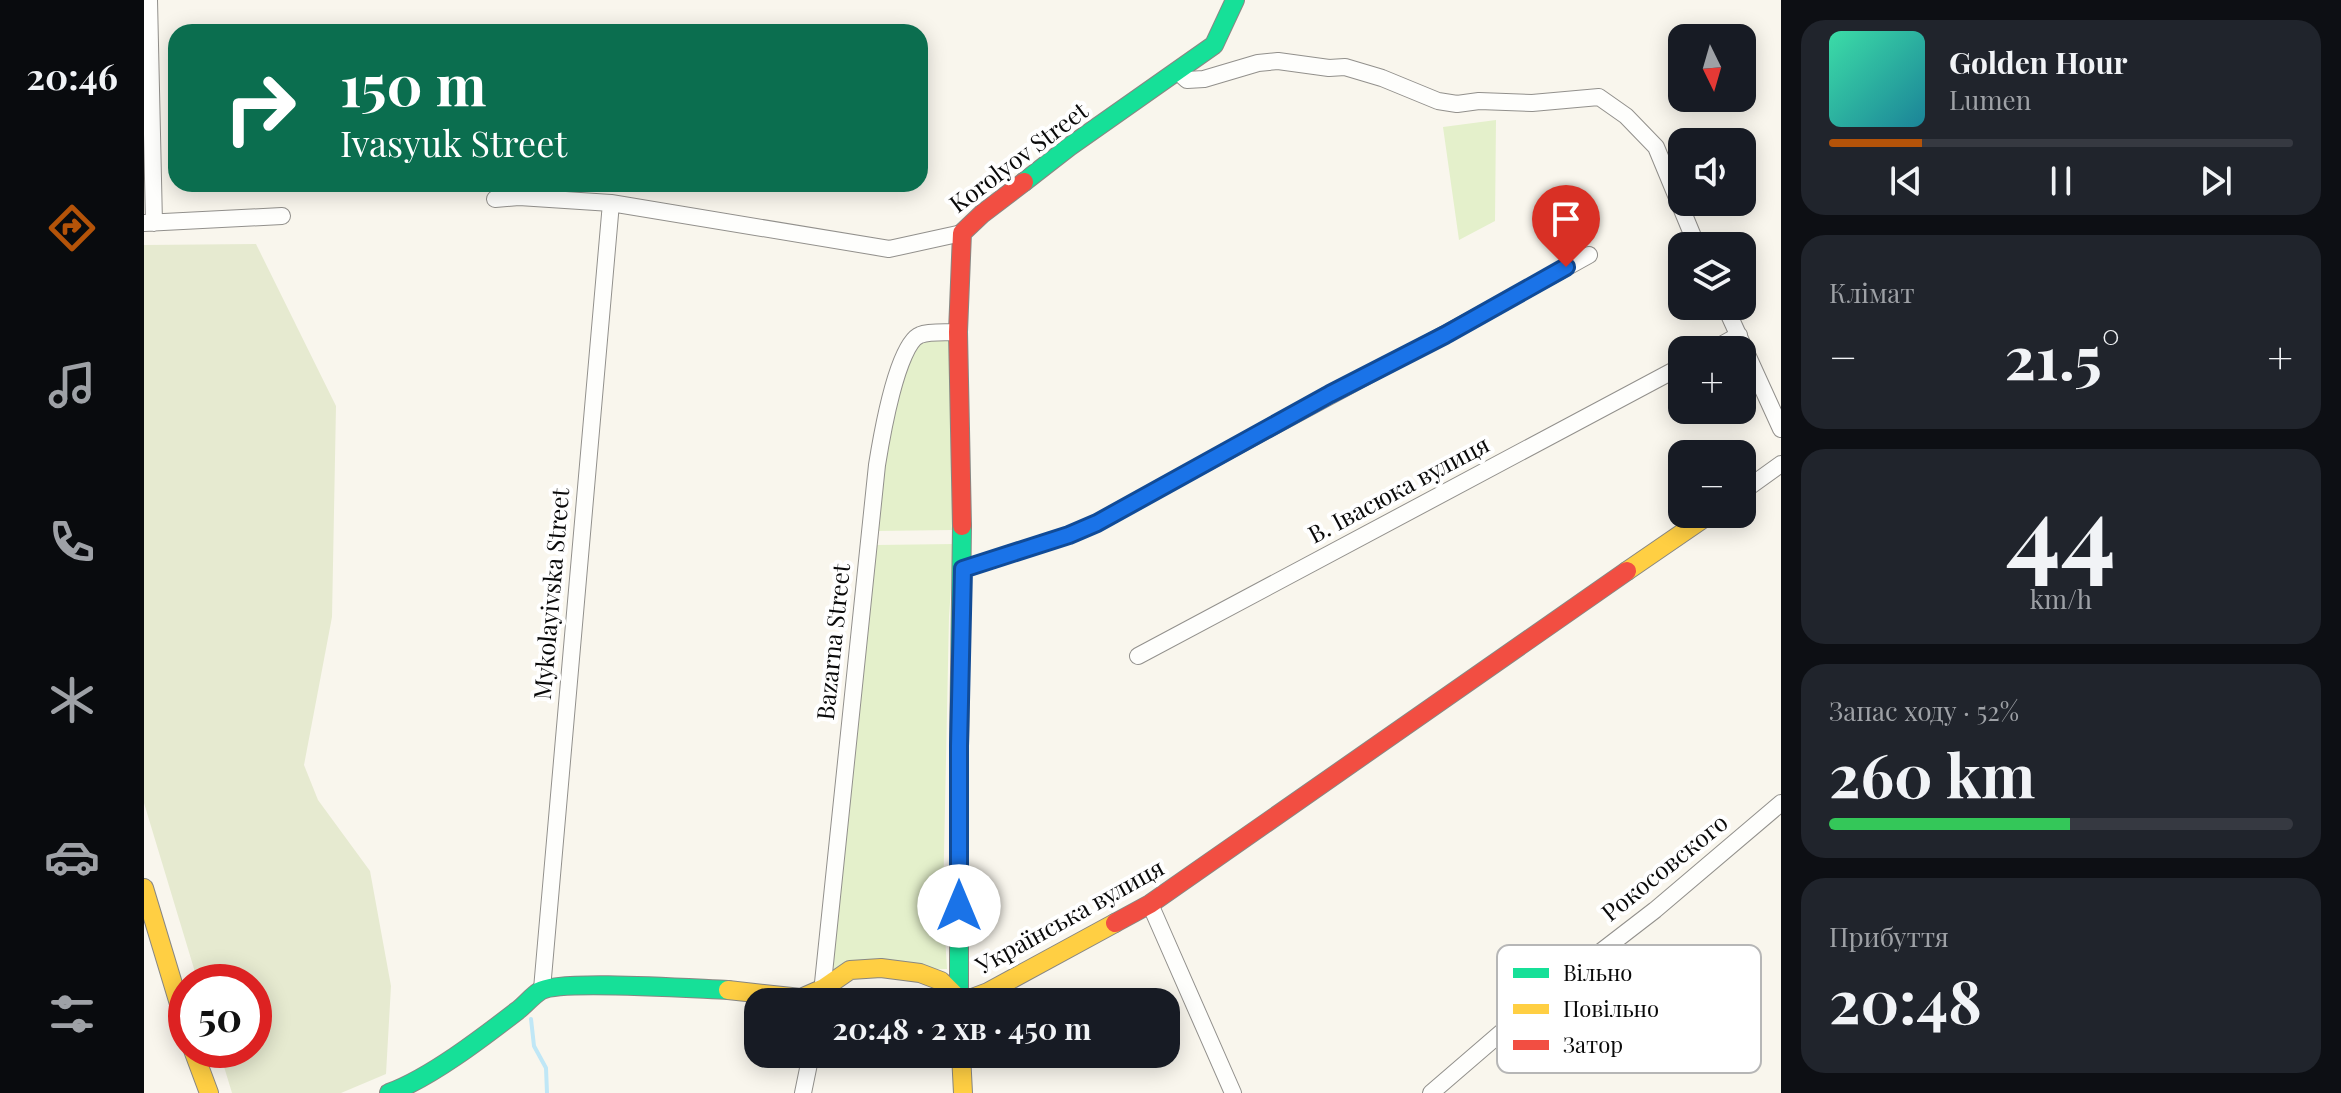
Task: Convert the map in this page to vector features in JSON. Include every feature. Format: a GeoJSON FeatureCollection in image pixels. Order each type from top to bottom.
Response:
{"type":"FeatureCollection","features":[{"type":"Feature","properties":{"kind":"street"},"geometry":{"type":"LineString","coordinates":[[149,0],[149,223],[282,216]]}},
{"type":"Feature","properties":{"kind":"street","name":"Korolyov Street"},"geometry":{"type":"LineString","coordinates":[[495,199],[519,197],[611,203],[889,249],[962,233],[1069,147],[1214,45],[1235,0]]}},
{"type":"Feature","properties":{"kind":"street"},"geometry":{"type":"LineString","coordinates":[[1178,72],[1187,80],[1204,79],[1258,63],[1278,61],[1329,68],[1345,67],[1438,101],[1457,104],[1479,101],[1532,103],[1599,97],[1626,116],[1656,147],[1691,232]]}},
{"type":"Feature","properties":{"kind":"street","name":"Mykolayivska Street"},"geometry":{"type":"LineString","coordinates":[[542,989],[611,203]]}},
{"type":"Feature","properties":{"kind":"street"},"geometry":{"type":"LineString","coordinates":[[958,988],[963,569],[958,332],[962,233]]}},
{"type":"Feature","properties":{"kind":"street"},"geometry":{"type":"LineString","coordinates":[[963,569],[1097,523],[1589,255]]}},
{"type":"Feature","properties":{"kind":"street"},"geometry":{"type":"LineString","coordinates":[[1732,320],[1781,429]]}},
{"type":"Feature","properties":{"kind":"street","name":"Bazarna Street"},"geometry":{"type":"LineString","coordinates":[[824,988],[847,739],[877,465],[885,418],[907,345],[919,335],[958,332]]}},
{"type":"Feature","properties":{"kind":"street","name":"В. Івасюка вулиця"},"geometry":{"type":"LineString","coordinates":[[1138,656],[1668,373]]}},
{"type":"Feature","properties":{"kind":"street"},"geometry":{"type":"LineString","coordinates":[[1756,482],[1781,464]]}},
{"type":"Feature","properties":{"kind":"street","name":"Українська вулиця"},"geometry":{"type":"LineString","coordinates":[[995,988],[1150,904],[1690,528]]}},
{"type":"Feature","properties":{"kind":"street","name":"Рокосовского"},"geometry":{"type":"LineString","coordinates":[[1610,945],[1781,803]]}},
{"type":"Feature","properties":{"kind":"street"},"geometry":{"type":"LineString","coordinates":[[144,888],[168,967]]}},
{"type":"Feature","properties":{"kind":"street"},"geometry":{"type":"LineString","coordinates":[[1150,904],[1233,1093]]}},
{"type":"Feature","properties":{"kind":"street","name":"Українська вулиця"},"geometry":{"type":"LineString","coordinates":[[831,988],[850,970],[881,968],[920,973],[941,981],[947,988]]}},
{"type":"Feature","properties":{"kind":"street","name":"Українська вулиця"},"geometry":{"type":"LineString","coordinates":[[542,989],[569,985],[744,991]]}},
{"type":"Feature","properties":{"kind":"street"},"geometry":{"type":"LineString","coordinates":[[389,1093],[408,1086],[438,1067],[519,1010],[542,989]]}},
{"type":"Feature","properties":{"kind":"street","name":"Рокосовского"},"geometry":{"type":"LineString","coordinates":[[1431,1093],[1497,1036]]}},
{"type":"Feature","properties":{"kind":"street"},"geometry":{"type":"LineString","coordinates":[[200,1068],[209,1093]]}},
{"type":"Feature","properties":{"kind":"street"},"geometry":{"type":"LineString","coordinates":[[803,1093],[808,1068]]}},
{"type":"Feature","properties":{"kind":"street"},"geometry":{"type":"LineString","coordinates":[[962,1068],[963,1093]]}},
{"type":"Feature","properties":{"kind":"green space"},"geometry":{"type":"Polygon","coordinates":[[[1496,120],[1495,221],[1459,240],[1443,127],[1496,120]]]}},
{"type":"Feature","properties":{"kind":"green space"},"geometry":{"type":"Polygon","coordinates":[[[256,244],[336,406],[332,617],[304,765],[318,800],[370,871],[391,986],[386,1074],[341,1093],[232,1093],[224,1068],[272,1068],[272,964],[193,964],[144,803],[144,245],[256,244]]]}},
{"type":"Feature","properties":{"kind":"green space"},"geometry":{"type":"Polygon","coordinates":[[[939,338],[949,341],[953,530],[876,531],[889,439],[911,348],[925,340],[939,338]]]}},
{"type":"Feature","properties":{"kind":"green space"},"geometry":{"type":"Polygon","coordinates":[[[954,544],[949,617],[943,902],[947,969],[832,971],[876,545],[954,544]]]}},
{"type":"Feature","properties":{"kind":"waterway"},"geometry":{"type":"LineString","coordinates":[[531,1019],[534,1046],[546,1068],[547,1093]]}},
{"type":"Feature","properties":{"kind":"traffic: fast"},"geometry":{"type":"LineString","coordinates":[[1024,182],[1214,45],[1235,0]]}},
{"type":"Feature","properties":{"kind":"traffic: fast"},"geometry":{"type":"LineString","coordinates":[[959,988],[962,526]]}},
{"type":"Feature","properties":{"kind":"traffic: fast"},"geometry":{"type":"LineString","coordinates":[[389,1093],[421,1078],[455,1056],[540,991],[552,987],[599,985],[728,990]]}},
{"type":"Feature","properties":{"kind":"traffic: slow"},"geometry":{"type":"LineString","coordinates":[[1627,571],[1690,528]]}},
{"type":"Feature","properties":{"kind":"traffic: slow"},"geometry":{"type":"LineString","coordinates":[[144,888],[168,967]]}},
{"type":"Feature","properties":{"kind":"traffic: slow"},"geometry":{"type":"LineString","coordinates":[[728,990],[801,998],[824,988],[850,970],[881,968],[920,973],[941,981],[958,998],[972,998],[1115,923]]}},
{"type":"Feature","properties":{"kind":"traffic: slow"},"geometry":{"type":"LineString","coordinates":[[200,1068],[209,1093]]}},
{"type":"Feature","properties":{"kind":"traffic: slow"},"geometry":{"type":"LineString","coordinates":[[962,1068],[963,1093]]}},
{"type":"Feature","properties":{"kind":"traffic: jam"},"geometry":{"type":"LineString","coordinates":[[962,526],[958,332],[962,233],[1024,182]]}},
{"type":"Feature","properties":{"kind":"traffic: jam"},"geometry":{"type":"LineString","coordinates":[[1115,923],[1150,904],[1627,571]]}},
{"type":"Feature","properties":{"kind":"route"},"geometry":{"type":"LineString","coordinates":[[959,906],[963,569],[1097,523],[1566,267]]}}]}
